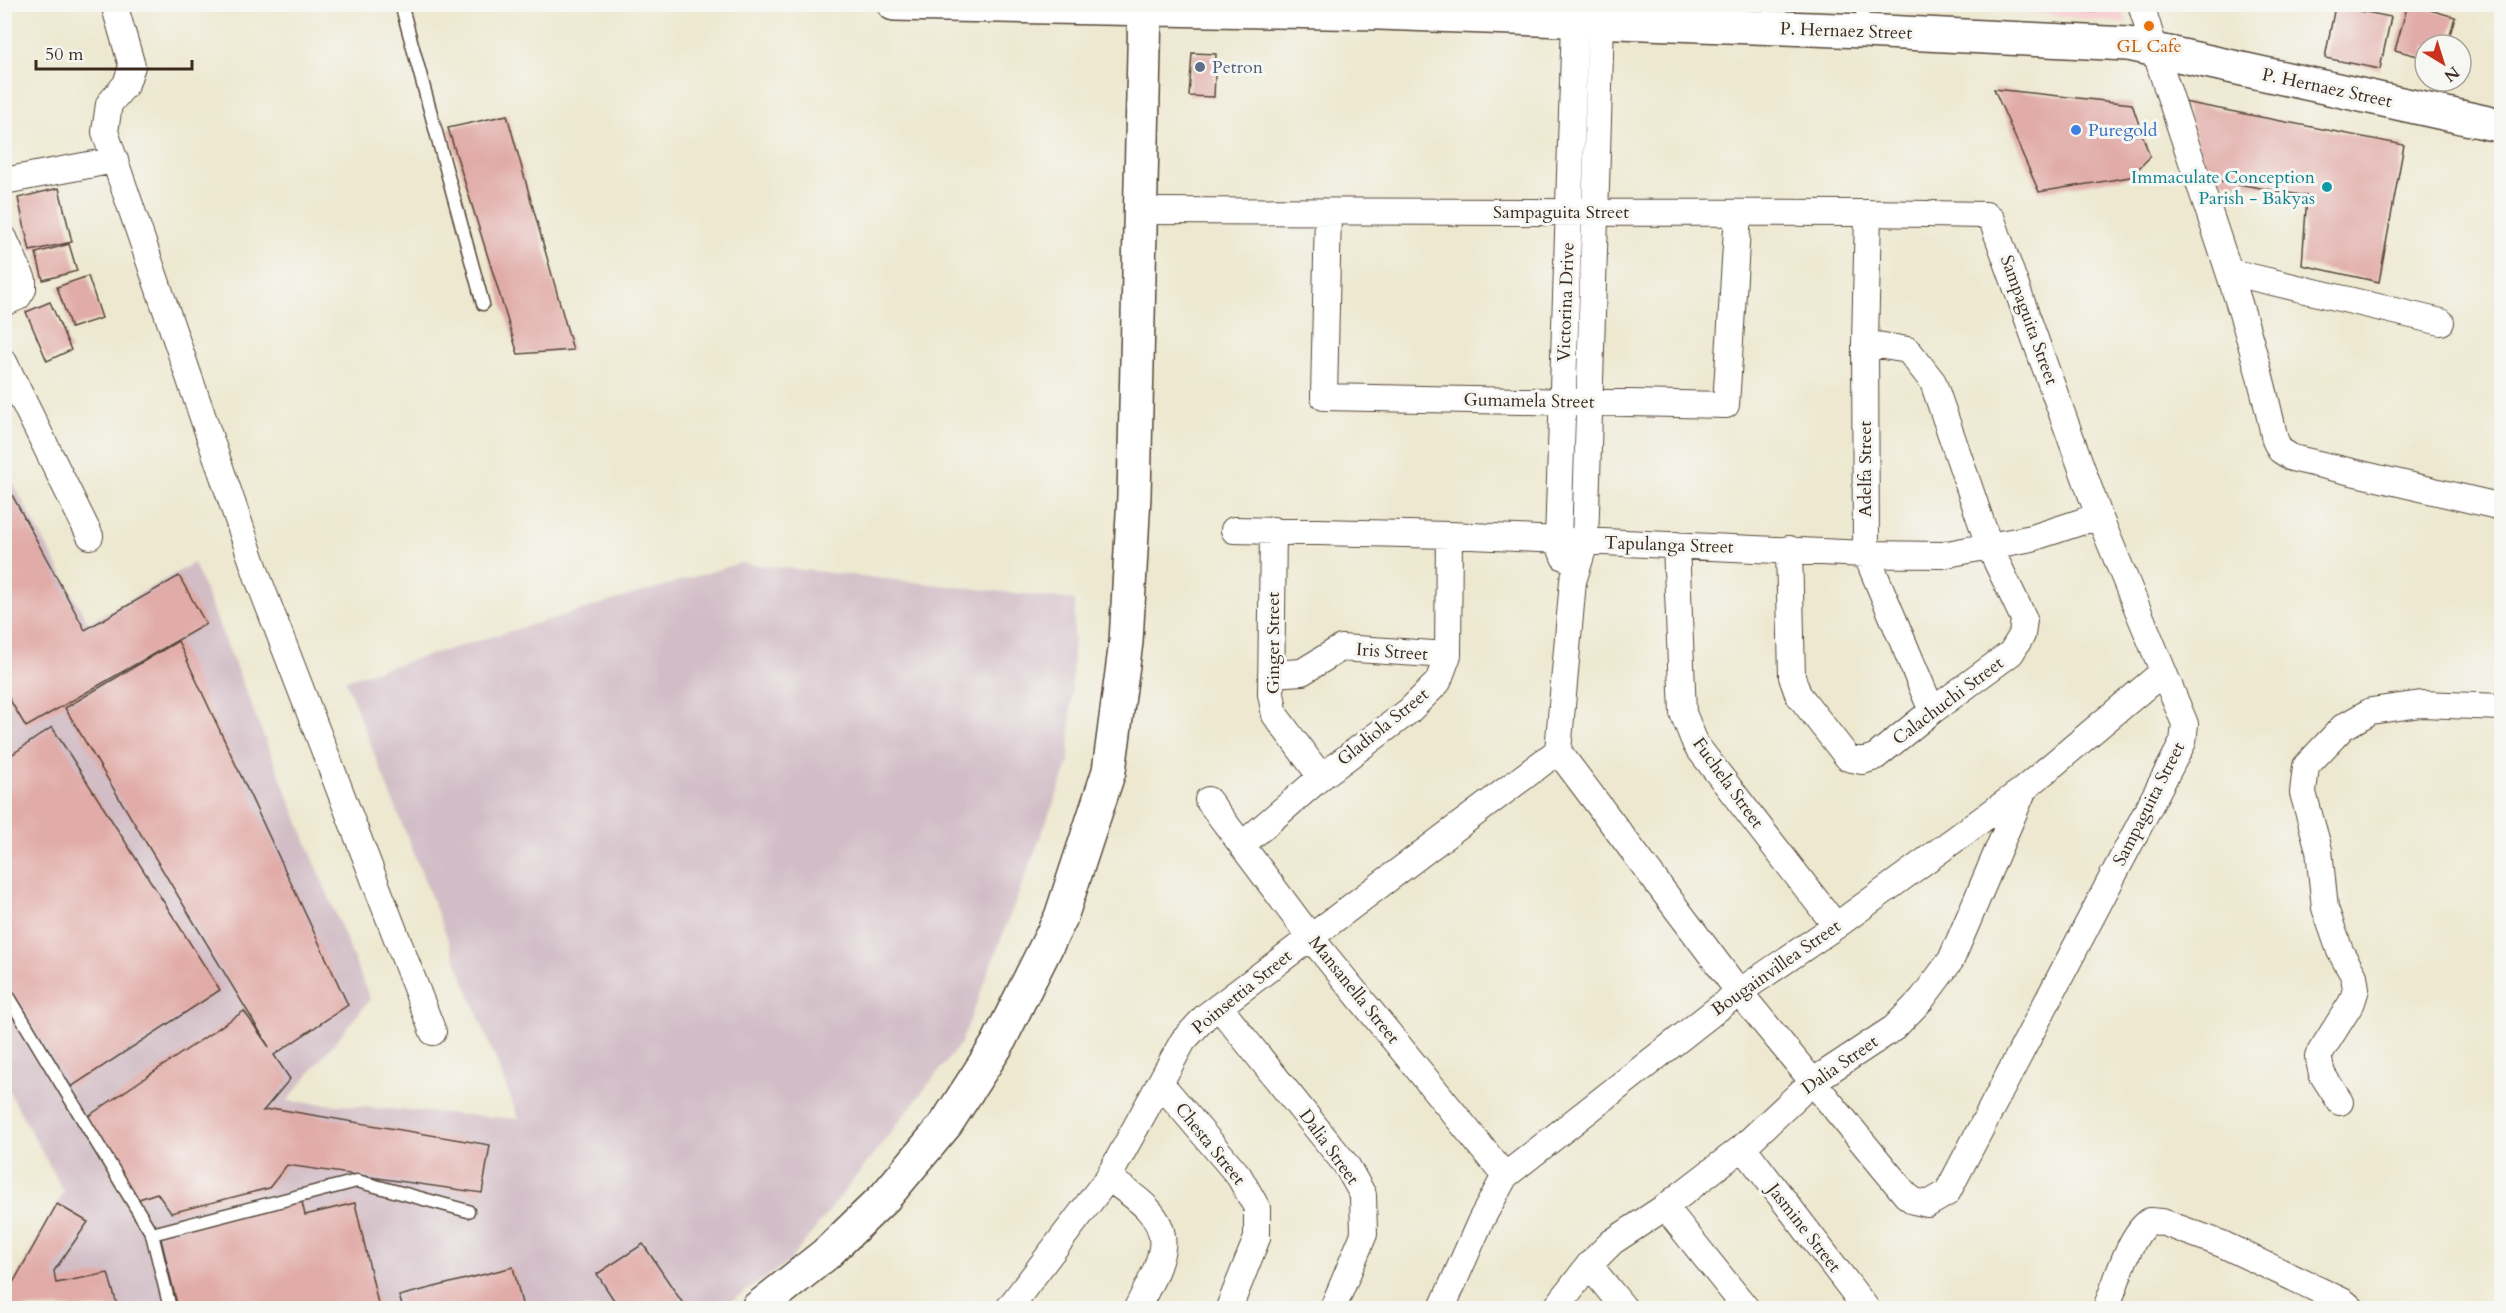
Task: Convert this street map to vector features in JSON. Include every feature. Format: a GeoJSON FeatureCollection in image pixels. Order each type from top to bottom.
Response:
{"type":"FeatureCollection","features":[{"type":"Feature","properties":{"kind":"main road","name":"P. Hernaez Street"},"geometry":{"type":"LineString","coordinates":[[894,4],[1379,9],[1588,22],[1863,18],[2128,45],[2502,126]]}},
{"type":"Feature","properties":{"kind":"main road"},"geometry":{"type":"LineString","coordinates":[[758,1308],[826,1254],[877,1205],[946,1124],[997,1045],[1061,917],[1109,771],[1126,642],[1134,496],[1145,8]]}},
{"type":"Feature","properties":{"kind":"street"},"geometry":{"type":"LineString","coordinates":[[114,4],[132,66],[126,84],[109,104],[105,132],[260,581],[433,1032]]}},
{"type":"Feature","properties":{"kind":"street"},"geometry":{"type":"LineString","coordinates":[[2140,4],[2230,272],[2275,440],[2280,450],[2292,458],[2502,507]]}},
{"type":"Feature","properties":{"kind":"street","name":"Victorina Drive"},"geometry":{"type":"LineString","coordinates":[[1573,581],[1558,541],[1569,212],[1588,22]]}},
{"type":"Feature","properties":{"kind":"street","name":"Victorina Drive"},"geometry":{"type":"LineString","coordinates":[[1558,751],[1573,581],[1585,543],[1595,212],[1588,22]]}},
{"type":"Feature","properties":{"kind":"street"},"geometry":{"type":"LineString","coordinates":[[4,181],[115,160]]}},
{"type":"Feature","properties":{"kind":"street","name":"Sampaguita Street"},"geometry":{"type":"LineString","coordinates":[[1140,212],[1868,213],[1986,215],[1992,220],[2099,516],[2185,724],[2183,742],[1947,1193],[1928,1204],[1914,1201],[1906,1195],[1812,1082]]}},
{"type":"Feature","properties":{"kind":"street","name":"Gumamela Street"},"geometry":{"type":"LineString","coordinates":[[1328,212],[1324,397],[1726,405],[1738,213]]}},
{"type":"Feature","properties":{"kind":"street","name":"Adelfa Street"},"geometry":{"type":"LineString","coordinates":[[1868,213],[1865,344],[1866,554],[1932,711]]}},
{"type":"Feature","properties":{"kind":"street"},"geometry":{"type":"LineString","coordinates":[[4,238],[22,280],[23,289],[18,297],[4,303]]}},
{"type":"Feature","properties":{"kind":"street"},"geometry":{"type":"LineString","coordinates":[[2230,272],[2441,322]]}},
{"type":"Feature","properties":{"kind":"street","name":"Calachuchi Street"},"geometry":{"type":"LineString","coordinates":[[1789,549],[1792,677],[1798,694],[1848,758],[1862,761],[1875,757],[1932,711],[2011,653],[2022,635],[2024,619],[1990,548],[1933,382],[1908,350],[1865,344]]}},
{"type":"Feature","properties":{"kind":"street"},"geometry":{"type":"LineString","coordinates":[[4,362],[90,536]]}},
{"type":"Feature","properties":{"kind":"street","name":"Tapulanga Street"},"geometry":{"type":"LineString","coordinates":[[1234,530],[1449,535],[1585,543],[1942,555],[1990,548],[2032,538],[2099,516]]}},
{"type":"Feature","properties":{"kind":"street","name":"Ginger Street"},"geometry":{"type":"LineString","coordinates":[[1273,530],[1271,694],[1275,715],[1321,777]]}},
{"type":"Feature","properties":{"kind":"street","name":"Gladiola Street"},"geometry":{"type":"LineString","coordinates":[[1242,845],[1321,777],[1409,711],[1438,682],[1448,655],[1449,535]]}},
{"type":"Feature","properties":{"kind":"street","name":"Fuchela Street"},"geometry":{"type":"LineString","coordinates":[[1676,546],[1683,713],[1689,729],[1696,745],[1836,926]]}},
{"type":"Feature","properties":{"kind":"street","name":"Iris Street"},"geometry":{"type":"LineString","coordinates":[[1271,674],[1302,672],[1341,648],[1448,655]]}},
{"type":"Feature","properties":{"kind":"street","name":"Bougainvillea Street"},"geometry":{"type":"LineString","coordinates":[[1442,1308],[1481,1220],[1505,1176],[1739,992],[1836,926],[2024,789],[2163,672]]}},
{"type":"Feature","properties":{"kind":"street"},"geometry":{"type":"LineString","coordinates":[[2340,1102],[2322,1074],[2318,1056],[2352,1002],[2356,989],[2354,976],[2340,951],[2325,908],[2319,850],[2303,793],[2306,766],[2343,727],[2371,711],[2421,704],[2502,707]]}},
{"type":"Feature","properties":{"kind":"street"},"geometry":{"type":"LineString","coordinates":[[1558,751],[1739,992],[1812,1082]]}},
{"type":"Feature","properties":{"kind":"street","name":"Poinsettia Street"},"geometry":{"type":"LineString","coordinates":[[1009,1308],[1108,1178],[1183,1041],[1205,1017],[1558,751]]}},
{"type":"Feature","properties":{"kind":"street","name":"Dalia Street"},"geometry":{"type":"LineString","coordinates":[[1556,1308],[1589,1265],[1612,1242],[1665,1207],[1743,1147],[1812,1082],[1894,1028],[1922,999],[1951,960],[2024,789]]}},
{"type":"Feature","properties":{"kind":"street","name":"Mansanella Street"},"geometry":{"type":"LineString","coordinates":[[1208,800],[1311,938],[1505,1176]]}},
{"type":"Feature","properties":{"kind":"street","name":"Dalia Street"},"geometry":{"type":"LineString","coordinates":[[1219,1007],[1347,1166],[1363,1195],[1364,1234],[1333,1308]]}},
{"type":"Feature","properties":{"kind":"street","name":"Chesta Street"},"geometry":{"type":"LineString","coordinates":[[1161,1084],[1239,1176],[1257,1208],[1257,1238],[1229,1308]]}},
{"type":"Feature","properties":{"kind":"street","name":"Jasmine Street"},"geometry":{"type":"LineString","coordinates":[[1743,1147],[1866,1308]]}},
{"type":"Feature","properties":{"kind":"street"},"geometry":{"type":"LineString","coordinates":[[1108,1178],[1139,1199],[1159,1224],[1163,1247],[1137,1308]]}},
{"type":"Feature","properties":{"kind":"street"},"geometry":{"type":"LineString","coordinates":[[1665,1207],[1746,1308]]}},
{"type":"Feature","properties":{"kind":"street"},"geometry":{"type":"LineString","coordinates":[[2106,1308],[2136,1236],[2143,1225],[2150,1221],[2162,1222],[2222,1244],[2344,1302],[2351,1308]]}},
{"type":"Feature","properties":{"kind":"street"},"geometry":{"type":"LineString","coordinates":[[1589,1265],[1624,1308]]}},
{"type":"Feature","properties":{"kind":"lane"},"geometry":{"type":"LineString","coordinates":[[401,4],[483,304]]}},
{"type":"Feature","properties":{"kind":"lane"},"geometry":{"type":"LineString","coordinates":[[4,989],[152,1234],[170,1308]]}},
{"type":"Feature","properties":{"kind":"lane"},"geometry":{"type":"LineString","coordinates":[[152,1234],[357,1181],[468,1212]]}},
{"type":"Feature","properties":{"kind":"shaded area"},"geometry":{"type":"Polygon","coordinates":[[[2010,4],[2121,5],[2127,24],[2009,10],[2010,4]]]}},
{"type":"Feature","properties":{"kind":"shaded area"},"geometry":{"type":"Polygon","coordinates":[[[4,466],[88,623],[194,563],[370,999],[287,1101],[519,1119],[345,680],[741,563],[1075,600],[1069,763],[961,1043],[789,1262],[721,1308],[5,1308],[5,1297],[64,1192],[5,1084],[4,466]]]}},
{"type":"Feature","properties":{"kind":"building"},"geometry":{"type":"Polygon","coordinates":[[[2070,4],[2097,4],[2096,12],[2070,9],[2070,4]]]}},
{"type":"Feature","properties":{"kind":"building"},"geometry":{"type":"Polygon","coordinates":[[[2408,4],[2455,17],[2450,33],[2413,33],[2413,55],[2395,50],[2408,4]]]}},
{"type":"Feature","properties":{"kind":"building"},"geometry":{"type":"Polygon","coordinates":[[[2335,6],[2391,17],[2380,69],[2325,58],[2335,6]]]}},
{"type":"Feature","properties":{"kind":"building"},"geometry":{"type":"Polygon","coordinates":[[[1192,53],[1216,54],[1214,97],[1189,96],[1192,53]]]}},
{"type":"Feature","properties":{"kind":"building","name":"Puregold"},"geometry":{"type":"Polygon","coordinates":[[[1994,89],[2132,104],[2150,157],[2130,177],[2039,192],[1994,89]]]}},
{"type":"Feature","properties":{"kind":"building","name":"Immaculate Conception Parish - Bakyas"},"geometry":{"type":"Polygon","coordinates":[[[2184,102],[2404,145],[2379,282],[2302,265],[2307,196],[2209,179],[2184,102]]]}},
{"type":"Feature","properties":{"kind":"building"},"geometry":{"type":"Polygon","coordinates":[[[507,115],[573,350],[518,354],[448,128],[507,115]]]}},
{"type":"Feature","properties":{"kind":"building"},"geometry":{"type":"Polygon","coordinates":[[[59,188],[72,242],[30,251],[18,198],[59,188]]]}},
{"type":"Feature","properties":{"kind":"building"},"geometry":{"type":"Polygon","coordinates":[[[69,244],[77,271],[43,280],[36,253],[69,244]]]}},
{"type":"Feature","properties":{"kind":"building"},"geometry":{"type":"Polygon","coordinates":[[[88,276],[102,318],[71,328],[57,287],[88,276]]]}},
{"type":"Feature","properties":{"kind":"building"},"geometry":{"type":"Polygon","coordinates":[[[50,302],[71,350],[47,361],[26,312],[50,302]]]}},
{"type":"Feature","properties":{"kind":"building"},"geometry":{"type":"Polygon","coordinates":[[[4,480],[85,630],[179,576],[206,624],[26,727],[4,690],[4,480]]]}},
{"type":"Feature","properties":{"kind":"building"},"geometry":{"type":"Polygon","coordinates":[[[178,641],[348,1005],[274,1055],[290,1079],[263,1111],[277,1109],[490,1145],[482,1193],[287,1165],[269,1188],[171,1213],[157,1193],[136,1200],[87,1117],[244,1011],[269,1047],[65,708],[178,641]]]}},
{"type":"Feature","properties":{"kind":"building"},"geometry":{"type":"Polygon","coordinates":[[[52,727],[220,990],[71,1087],[4,977],[4,760],[52,727]]]}},
{"type":"Feature","properties":{"kind":"building"},"geometry":{"type":"Polygon","coordinates":[[[301,1198],[305,1215],[355,1203],[379,1308],[178,1308],[160,1235],[301,1198]]]}},
{"type":"Feature","properties":{"kind":"building"},"geometry":{"type":"Polygon","coordinates":[[[57,1204],[88,1222],[54,1271],[56,1283],[108,1273],[118,1308],[4,1308],[4,1299],[57,1204]]]}},
{"type":"Feature","properties":{"kind":"building"},"geometry":{"type":"Polygon","coordinates":[[[643,1244],[686,1308],[619,1308],[597,1274],[643,1244]]]}},
{"type":"Feature","properties":{"kind":"building"},"geometry":{"type":"Polygon","coordinates":[[[513,1267],[523,1308],[403,1308],[399,1296],[513,1267]]]}},
{"type":"Feature","properties":{"kind":"place","name":"GL Cafe"},"geometry":{"type":"Point","coordinates":[2149,26]}},
{"type":"Feature","properties":{"kind":"place","name":"Petron"},"geometry":{"type":"Point","coordinates":[1200,67]}},
{"type":"Feature","properties":{"kind":"place","name":"Puregold"},"geometry":{"type":"Point","coordinates":[2076,130]}},
{"type":"Feature","properties":{"kind":"place","name":"Immaculate Conception Parish - Bakyas"},"geometry":{"type":"Point","coordinates":[2327,187]}}]}
